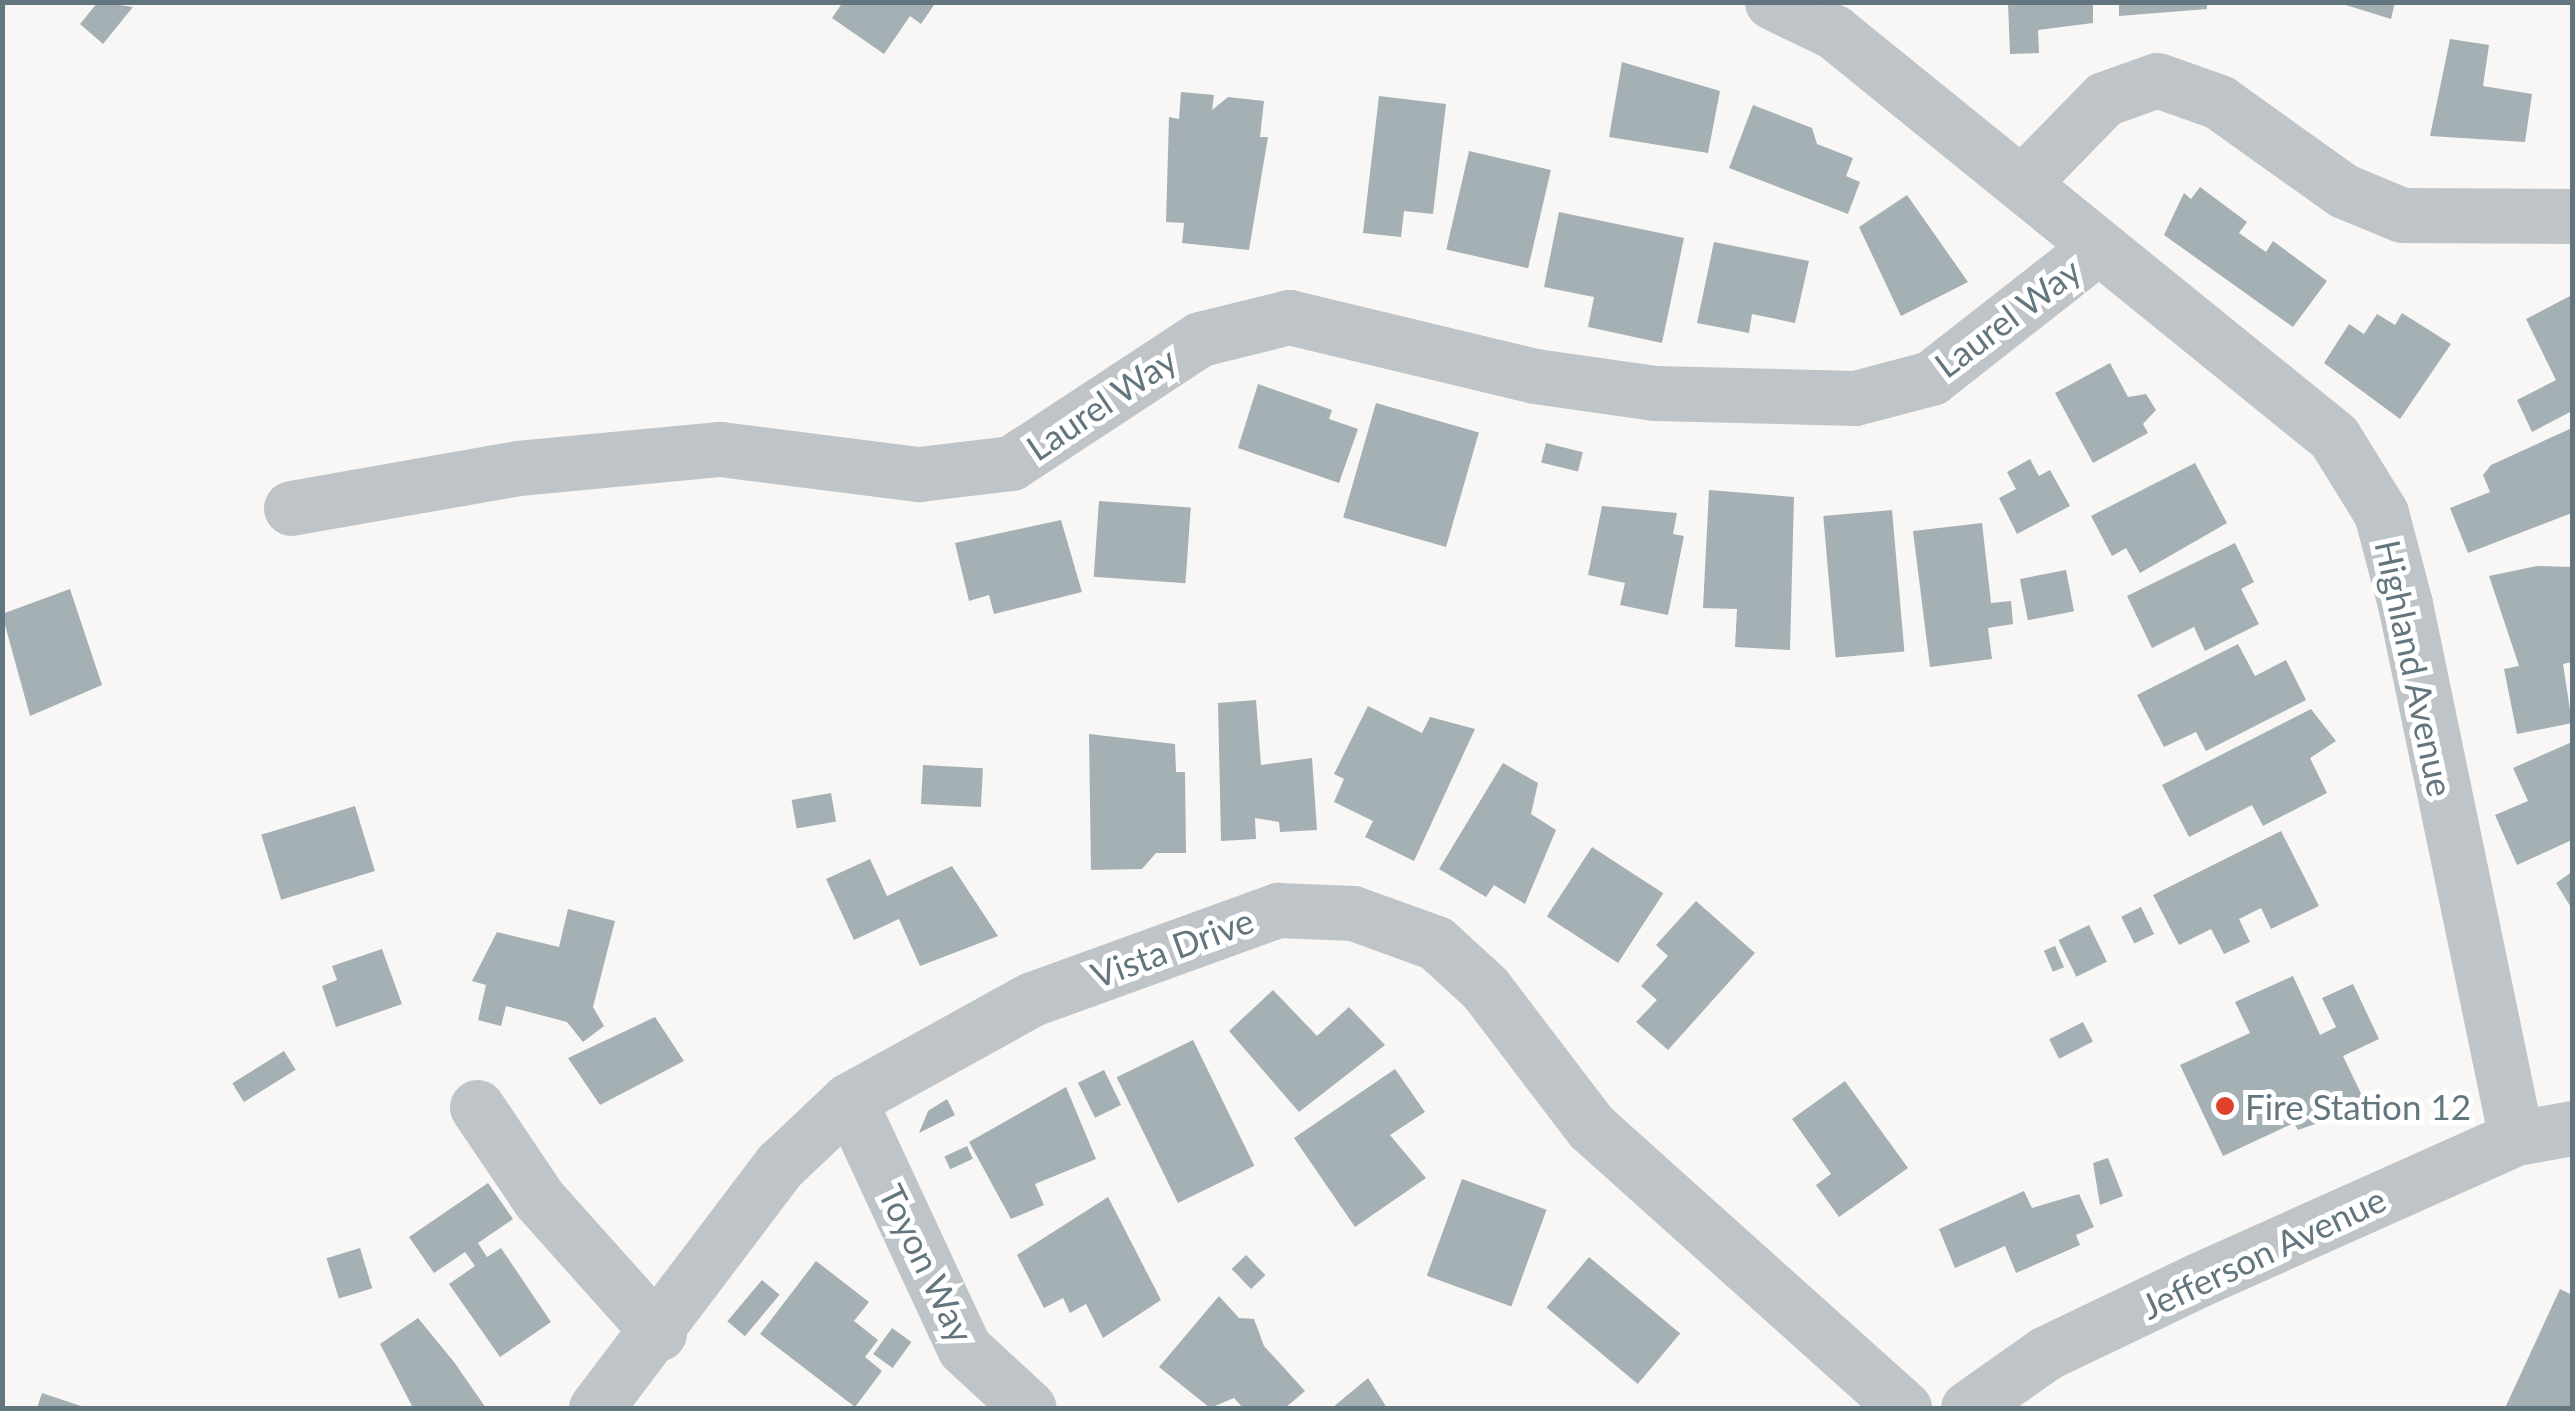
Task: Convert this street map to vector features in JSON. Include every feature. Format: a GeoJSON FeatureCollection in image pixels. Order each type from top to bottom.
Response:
{"type":"FeatureCollection","features":[{"type":"Feature","properties":{"kind":"street","name":"Highland Avenue"},"geometry":{"type":"LineString","coordinates":[[1772,2],[1834,32],[2025,180],[2098,246],[2320,424],[2381,513],[2516,1138]]}},
{"type":"Feature","properties":{"kind":"street"},"geometry":{"type":"LineString","coordinates":[[2025,180],[2104,100],[2157,80],[2220,102],[2344,191],[2402,216],[2572,216]]}},
{"type":"Feature","properties":{"kind":"street","name":"Laurel Way"},"geometry":{"type":"LineString","coordinates":[[291,508],[518,468],[720,449],[919,474],[1011,464],[1200,339],[1289,317],[1536,376],[1655,393],[1855,398],[1932,378],[2098,246]]}},
{"type":"Feature","properties":{"kind":"street","name":"Vista Drive"},"geometry":{"type":"LineString","coordinates":[[596,1408],[659,1332],[780,1165],[849,1100],[1032,999],[1217,926],[1278,910],[1392,922],[1436,943],[1485,988],[1591,1128],[1904,1408]]}},
{"type":"Feature","properties":{"kind":"street","name":"Toyon Way"},"geometry":{"type":"LineString","coordinates":[[849,1100],[964,1348],[1030,1408]]}},
{"type":"Feature","properties":{"kind":"street"},"geometry":{"type":"LineString","coordinates":[[477,1108],[539,1198],[659,1332]]}},
{"type":"Feature","properties":{"kind":"street","name":"Jefferson Avenue"},"geometry":{"type":"LineString","coordinates":[[1968,1408],[2046,1353],[2516,1138],[2572,1128]]}},
{"type":"Feature","properties":{"kind":"building"},"geometry":{"type":"Polygon","coordinates":[[[98,2],[133,7],[103,44],[80,24],[98,2]]]}},
{"type":"Feature","properties":{"kind":"building"},"geometry":{"type":"Polygon","coordinates":[[[843,2],[936,2],[921,24],[910,16],[884,54],[832,18],[843,2]]]}},
{"type":"Feature","properties":{"kind":"building"},"geometry":{"type":"Polygon","coordinates":[[[2093,2],[2093,23],[2038,30],[2039,53],[2010,54],[2008,4],[2093,2]]]}},
{"type":"Feature","properties":{"kind":"building"},"geometry":{"type":"Polygon","coordinates":[[[2119,2],[2207,2],[2207,9],[2119,16],[2119,2]]]}},
{"type":"Feature","properties":{"kind":"building"},"geometry":{"type":"Polygon","coordinates":[[[2336,2],[2395,2],[2391,19],[2336,2]]]}},
{"type":"Feature","properties":{"kind":"building"},"geometry":{"type":"Polygon","coordinates":[[[2450,39],[2489,45],[2483,86],[2532,94],[2525,142],[2430,136],[2450,39]]]}},
{"type":"Feature","properties":{"kind":"building"},"geometry":{"type":"Polygon","coordinates":[[[1622,62],[1720,91],[1708,153],[1609,137],[1622,62]]]}},
{"type":"Feature","properties":{"kind":"building"},"geometry":{"type":"Polygon","coordinates":[[[1181,92],[1214,95],[1212,110],[1228,97],[1264,101],[1260,137],[1268,137],[1249,250],[1182,243],[1184,223],[1166,222],[1169,117],[1179,119],[1181,92]]]}},
{"type":"Feature","properties":{"kind":"building"},"geometry":{"type":"Polygon","coordinates":[[[1379,96],[1446,104],[1433,214],[1404,211],[1401,237],[1363,233],[1379,96]]]}},
{"type":"Feature","properties":{"kind":"building"},"geometry":{"type":"Polygon","coordinates":[[[1753,105],[1812,128],[1817,144],[1853,158],[1846,176],[1860,182],[1848,214],[1729,168],[1753,105]]]}},
{"type":"Feature","properties":{"kind":"building"},"geometry":{"type":"Polygon","coordinates":[[[1469,151],[1551,170],[1528,268],[1446,249],[1469,151]]]}},
{"type":"Feature","properties":{"kind":"building"},"geometry":{"type":"Polygon","coordinates":[[[2200,187],[2247,222],[2239,233],[2266,252],[2273,241],[2327,281],[2293,327],[2164,235],[2184,193],[2191,199],[2200,187]]]}},
{"type":"Feature","properties":{"kind":"building"},"geometry":{"type":"Polygon","coordinates":[[[1907,195],[1968,282],[1901,316],[1859,227],[1907,195]]]}},
{"type":"Feature","properties":{"kind":"building"},"geometry":{"type":"Polygon","coordinates":[[[1559,212],[1684,238],[1662,343],[1588,327],[1594,297],[1544,287],[1559,212]]]}},
{"type":"Feature","properties":{"kind":"building"},"geometry":{"type":"Polygon","coordinates":[[[1714,242],[1809,261],[1795,323],[1752,314],[1749,333],[1697,323],[1714,242]]]}},
{"type":"Feature","properties":{"kind":"building"},"geometry":{"type":"Polygon","coordinates":[[[2572,295],[2572,411],[2532,432],[2517,400],[2556,380],[2526,319],[2572,295]]]}},
{"type":"Feature","properties":{"kind":"building"},"geometry":{"type":"Polygon","coordinates":[[[2402,313],[2451,344],[2400,419],[2324,363],[2349,324],[2364,334],[2377,314],[2395,325],[2402,313]]]}},
{"type":"Feature","properties":{"kind":"building"},"geometry":{"type":"Polygon","coordinates":[[[2110,363],[2128,397],[2146,394],[2156,410],[2143,424],[2148,433],[2093,463],[2055,393],[2110,363]]]}},
{"type":"Feature","properties":{"kind":"building"},"geometry":{"type":"Polygon","coordinates":[[[1258,384],[1332,410],[1329,419],[1358,429],[1339,483],[1238,448],[1258,384]]]}},
{"type":"Feature","properties":{"kind":"building"},"geometry":{"type":"Polygon","coordinates":[[[1376,403],[1479,432],[1446,547],[1343,517],[1376,403]]]}},
{"type":"Feature","properties":{"kind":"building"},"geometry":{"type":"Polygon","coordinates":[[[2572,428],[2572,513],[2468,553],[2450,508],[2490,492],[2483,475],[2491,465],[2572,428]]]}},
{"type":"Feature","properties":{"kind":"building"},"geometry":{"type":"Polygon","coordinates":[[[1546,443],[1583,452],[1578,472],[1541,462],[1546,443]]]}},
{"type":"Feature","properties":{"kind":"building"},"geometry":{"type":"Polygon","coordinates":[[[2030,459],[2039,476],[2050,470],[2070,506],[2017,534],[1999,498],[2016,489],[2007,472],[2030,459]]]}},
{"type":"Feature","properties":{"kind":"building"},"geometry":{"type":"Polygon","coordinates":[[[2195,463],[2227,523],[2140,573],[2126,548],[2112,556],[2091,516],[2195,463]]]}},
{"type":"Feature","properties":{"kind":"building"},"geometry":{"type":"Polygon","coordinates":[[[1709,490],[1794,497],[1790,650],[1735,647],[1737,609],[1703,608],[1709,490]]]}},
{"type":"Feature","properties":{"kind":"building"},"geometry":{"type":"Polygon","coordinates":[[[1099,501],[1191,507],[1185,583],[1094,577],[1099,501]]]}},
{"type":"Feature","properties":{"kind":"building"},"geometry":{"type":"Polygon","coordinates":[[[1602,506],[1677,513],[1673,534],[1684,536],[1668,615],[1620,605],[1625,583],[1588,575],[1602,506]]]}},
{"type":"Feature","properties":{"kind":"building"},"geometry":{"type":"Polygon","coordinates":[[[1892,510],[1904,651],[1836,657],[1823,516],[1892,510]]]}},
{"type":"Feature","properties":{"kind":"building"},"geometry":{"type":"Polygon","coordinates":[[[1061,520],[1082,592],[994,614],[989,595],[969,601],[955,543],[1061,520]]]}},
{"type":"Feature","properties":{"kind":"building"},"geometry":{"type":"Polygon","coordinates":[[[1982,523],[1991,603],[2011,601],[2013,624],[1988,628],[1992,659],[1930,667],[1913,531],[1982,523]]]}},
{"type":"Feature","properties":{"kind":"building"},"geometry":{"type":"Polygon","coordinates":[[[2235,543],[2254,582],[2241,589],[2259,624],[2205,651],[2194,627],[2152,648],[2127,596],[2235,543]]]}},
{"type":"Feature","properties":{"kind":"building"},"geometry":{"type":"Polygon","coordinates":[[[2537,566],[2572,567],[2572,662],[2563,664],[2572,723],[2517,734],[2504,669],[2519,666],[2489,576],[2537,566]]]}},
{"type":"Feature","properties":{"kind":"building"},"geometry":{"type":"Polygon","coordinates":[[[2066,570],[2074,611],[2028,620],[2020,579],[2066,570]]]}},
{"type":"Feature","properties":{"kind":"building"},"geometry":{"type":"Polygon","coordinates":[[[70,589],[102,685],[30,716],[2,614],[70,589]]]}},
{"type":"Feature","properties":{"kind":"building"},"geometry":{"type":"Polygon","coordinates":[[[2238,644],[2255,676],[2286,660],[2306,700],[2206,751],[2196,732],[2164,747],[2137,695],[2238,644]]]}},
{"type":"Feature","properties":{"kind":"building"},"geometry":{"type":"Polygon","coordinates":[[[1256,700],[1261,765],[1312,758],[1317,830],[1280,832],[1279,822],[1255,818],[1256,839],[1221,841],[1218,703],[1256,700]]]}},
{"type":"Feature","properties":{"kind":"building"},"geometry":{"type":"Polygon","coordinates":[[[1368,706],[1422,733],[1430,717],[1475,729],[1414,861],[1365,837],[1373,821],[1334,802],[1344,779],[1334,774],[1368,706]]]}},
{"type":"Feature","properties":{"kind":"building"},"geometry":{"type":"Polygon","coordinates":[[[2311,709],[2336,741],[2310,758],[2327,793],[2263,826],[2252,805],[2189,837],[2162,785],[2311,709]]]}},
{"type":"Feature","properties":{"kind":"building"},"geometry":{"type":"Polygon","coordinates":[[[1089,734],[1175,744],[1176,772],[1185,772],[1186,853],[1156,853],[1142,869],[1091,870],[1089,734]]]}},
{"type":"Feature","properties":{"kind":"building"},"geometry":{"type":"Polygon","coordinates":[[[2572,742],[2572,840],[2517,865],[2495,815],[2528,801],[2513,768],[2572,742]]]}},
{"type":"Feature","properties":{"kind":"building"},"geometry":{"type":"Polygon","coordinates":[[[1503,763],[1538,783],[1531,814],[1556,830],[1525,904],[1494,885],[1486,897],[1439,869],[1503,763]]]}},
{"type":"Feature","properties":{"kind":"building"},"geometry":{"type":"Polygon","coordinates":[[[923,765],[983,768],[981,807],[921,804],[923,765]]]}},
{"type":"Feature","properties":{"kind":"building"},"geometry":{"type":"Polygon","coordinates":[[[831,793],[836,822],[797,829],[792,800],[831,793]]]}},
{"type":"Feature","properties":{"kind":"building"},"geometry":{"type":"Polygon","coordinates":[[[355,806],[375,871],[281,900],[261,835],[355,806]]]}},
{"type":"Feature","properties":{"kind":"building"},"geometry":{"type":"Polygon","coordinates":[[[2281,831],[2319,906],[2271,929],[2261,908],[2239,919],[2250,942],[2224,954],[2211,929],[2179,945],[2153,895],[2281,831]]]}},
{"type":"Feature","properties":{"kind":"building"},"geometry":{"type":"Polygon","coordinates":[[[1592,847],[1663,893],[1618,963],[1547,917],[1592,847]]]}},
{"type":"Feature","properties":{"kind":"building"},"geometry":{"type":"Polygon","coordinates":[[[870,859],[887,896],[952,866],[998,936],[920,966],[899,919],[854,940],[826,879],[870,859]]]}},
{"type":"Feature","properties":{"kind":"building"},"geometry":{"type":"Polygon","coordinates":[[[2572,872],[2572,909],[2556,883],[2572,872]]]}},
{"type":"Feature","properties":{"kind":"building"},"geometry":{"type":"Polygon","coordinates":[[[1696,901],[1755,953],[1668,1050],[1636,1022],[1657,1000],[1641,986],[1668,956],[1656,945],[1696,901]]]}},
{"type":"Feature","properties":{"kind":"building"},"geometry":{"type":"Polygon","coordinates":[[[2141,907],[2154,934],[2134,944],[2121,917],[2141,907]]]}},
{"type":"Feature","properties":{"kind":"building"},"geometry":{"type":"Polygon","coordinates":[[[568,909],[615,921],[593,1007],[604,1026],[583,1042],[567,1022],[506,1006],[501,1026],[478,1020],[486,985],[472,981],[497,932],[559,947],[568,909]]]}},
{"type":"Feature","properties":{"kind":"building"},"geometry":{"type":"Polygon","coordinates":[[[2089,925],[2107,962],[2076,977],[2058,940],[2089,925]]]}},
{"type":"Feature","properties":{"kind":"building"},"geometry":{"type":"Polygon","coordinates":[[[2055,946],[2064,967],[2053,972],[2044,951],[2055,946]]]}},
{"type":"Feature","properties":{"kind":"building"},"geometry":{"type":"Polygon","coordinates":[[[382,949],[402,1004],[336,1027],[322,986],[337,980],[332,966],[382,949]]]}},
{"type":"Feature","properties":{"kind":"building"},"geometry":{"type":"Polygon","coordinates":[[[2293,976],[2320,1035],[2336,1027],[2322,998],[2353,984],[2379,1039],[2343,1056],[2367,1106],[2298,1130],[2294,1123],[2223,1156],[2180,1065],[2250,1033],[2235,1002],[2293,976]]]}},
{"type":"Feature","properties":{"kind":"building"},"geometry":{"type":"Polygon","coordinates":[[[1273,990],[1317,1036],[1349,1007],[1385,1045],[1299,1112],[1229,1031],[1273,990]]]}},
{"type":"Feature","properties":{"kind":"building"},"geometry":{"type":"Polygon","coordinates":[[[655,1017],[684,1061],[600,1105],[568,1058],[655,1017]]]}},
{"type":"Feature","properties":{"kind":"building"},"geometry":{"type":"Polygon","coordinates":[[[2083,1022],[2093,1042],[2059,1059],[2049,1039],[2083,1022]]]}},
{"type":"Feature","properties":{"kind":"building"},"geometry":{"type":"Polygon","coordinates":[[[1193,1040],[1254,1166],[1178,1203],[1117,1077],[1193,1040]]]}},
{"type":"Feature","properties":{"kind":"building"},"geometry":{"type":"Polygon","coordinates":[[[284,1051],[296,1070],[244,1102],[232,1083],[284,1051]]]}},
{"type":"Feature","properties":{"kind":"building"},"geometry":{"type":"Polygon","coordinates":[[[1395,1069],[1425,1112],[1390,1135],[1426,1178],[1355,1227],[1294,1138],[1395,1069]]]}},
{"type":"Feature","properties":{"kind":"building"},"geometry":{"type":"Polygon","coordinates":[[[1104,1070],[1121,1105],[1095,1118],[1078,1083],[1104,1070]]]}},
{"type":"Feature","properties":{"kind":"building"},"geometry":{"type":"Polygon","coordinates":[[[1845,1081],[1908,1168],[1839,1217],[1816,1185],[1831,1174],[1792,1119],[1845,1081]]]}},
{"type":"Feature","properties":{"kind":"building"},"geometry":{"type":"Polygon","coordinates":[[[1066,1087],[1096,1159],[1035,1184],[1044,1205],[1011,1219],[969,1142],[1066,1087]]]}},
{"type":"Feature","properties":{"kind":"building"},"geometry":{"type":"Polygon","coordinates":[[[947,1099],[955,1115],[919,1133],[928,1111],[947,1099]]]}},
{"type":"Feature","properties":{"kind":"building"},"geometry":{"type":"Polygon","coordinates":[[[967,1146],[973,1159],[950,1169],[944,1157],[967,1146]]]}},
{"type":"Feature","properties":{"kind":"building"},"geometry":{"type":"Polygon","coordinates":[[[2108,1158],[2123,1196],[2100,1205],[2093,1163],[2108,1158]]]}},
{"type":"Feature","properties":{"kind":"building"},"geometry":{"type":"Polygon","coordinates":[[[1462,1179],[1547,1210],[1511,1307],[1427,1276],[1462,1179]]]}},
{"type":"Feature","properties":{"kind":"building"},"geometry":{"type":"Polygon","coordinates":[[[488,1183],[513,1219],[478,1243],[487,1257],[501,1248],[551,1322],[500,1357],[449,1284],[475,1266],[465,1252],[434,1273],[409,1237],[488,1183]]]}},
{"type":"Feature","properties":{"kind":"building"},"geometry":{"type":"Polygon","coordinates":[[[2024,1191],[2032,1208],[2079,1194],[2094,1227],[2076,1235],[2080,1245],[2016,1273],[2005,1246],[1955,1268],[1939,1229],[2024,1191]]]}},
{"type":"Feature","properties":{"kind":"building"},"geometry":{"type":"Polygon","coordinates":[[[1108,1197],[1161,1300],[1103,1338],[1086,1304],[1070,1313],[1063,1298],[1044,1308],[1017,1255],[1108,1197]]]}},
{"type":"Feature","properties":{"kind":"building"},"geometry":{"type":"Polygon","coordinates":[[[360,1248],[372,1288],[339,1298],[327,1258],[360,1248]]]}},
{"type":"Feature","properties":{"kind":"building"},"geometry":{"type":"Polygon","coordinates":[[[1246,1255],[1265,1275],[1251,1289],[1232,1269],[1246,1255]]]}},
{"type":"Feature","properties":{"kind":"building"},"geometry":{"type":"Polygon","coordinates":[[[1589,1257],[1680,1333],[1638,1384],[1547,1308],[1589,1257]]]}},
{"type":"Feature","properties":{"kind":"building"},"geometry":{"type":"Polygon","coordinates":[[[816,1261],[869,1302],[854,1321],[878,1340],[865,1357],[882,1371],[855,1407],[760,1334],[816,1261]]]}},
{"type":"Feature","properties":{"kind":"building"},"geometry":{"type":"Polygon","coordinates":[[[762,1280],[780,1295],[745,1336],[727,1321],[762,1280]]]}},
{"type":"Feature","properties":{"kind":"building"},"geometry":{"type":"Polygon","coordinates":[[[2560,1289],[2572,1295],[2572,1408],[2505,1408],[2560,1289]]]}},
{"type":"Feature","properties":{"kind":"building"},"geometry":{"type":"Polygon","coordinates":[[[1219,1296],[1239,1318],[1254,1319],[1264,1346],[1305,1391],[1285,1408],[1243,1408],[1234,1398],[1210,1408],[1159,1367],[1219,1296]]]}},
{"type":"Feature","properties":{"kind":"building"},"geometry":{"type":"Polygon","coordinates":[[[418,1318],[486,1408],[413,1408],[380,1344],[418,1318]]]}},
{"type":"Feature","properties":{"kind":"building"},"geometry":{"type":"Polygon","coordinates":[[[892,1328],[911,1342],[893,1368],[873,1354],[892,1328]]]}},
{"type":"Feature","properties":{"kind":"building"},"geometry":{"type":"Polygon","coordinates":[[[1368,1378],[1387,1408],[1332,1408],[1368,1378]]]}},
{"type":"Feature","properties":{"kind":"building"},"geometry":{"type":"Polygon","coordinates":[[[42,1393],[87,1408],[37,1408],[42,1393]]]}},
{"type":"Feature","properties":{"kind":"place","name":"Fire Station 12"},"geometry":{"type":"Point","coordinates":[2225,1106]}}]}
